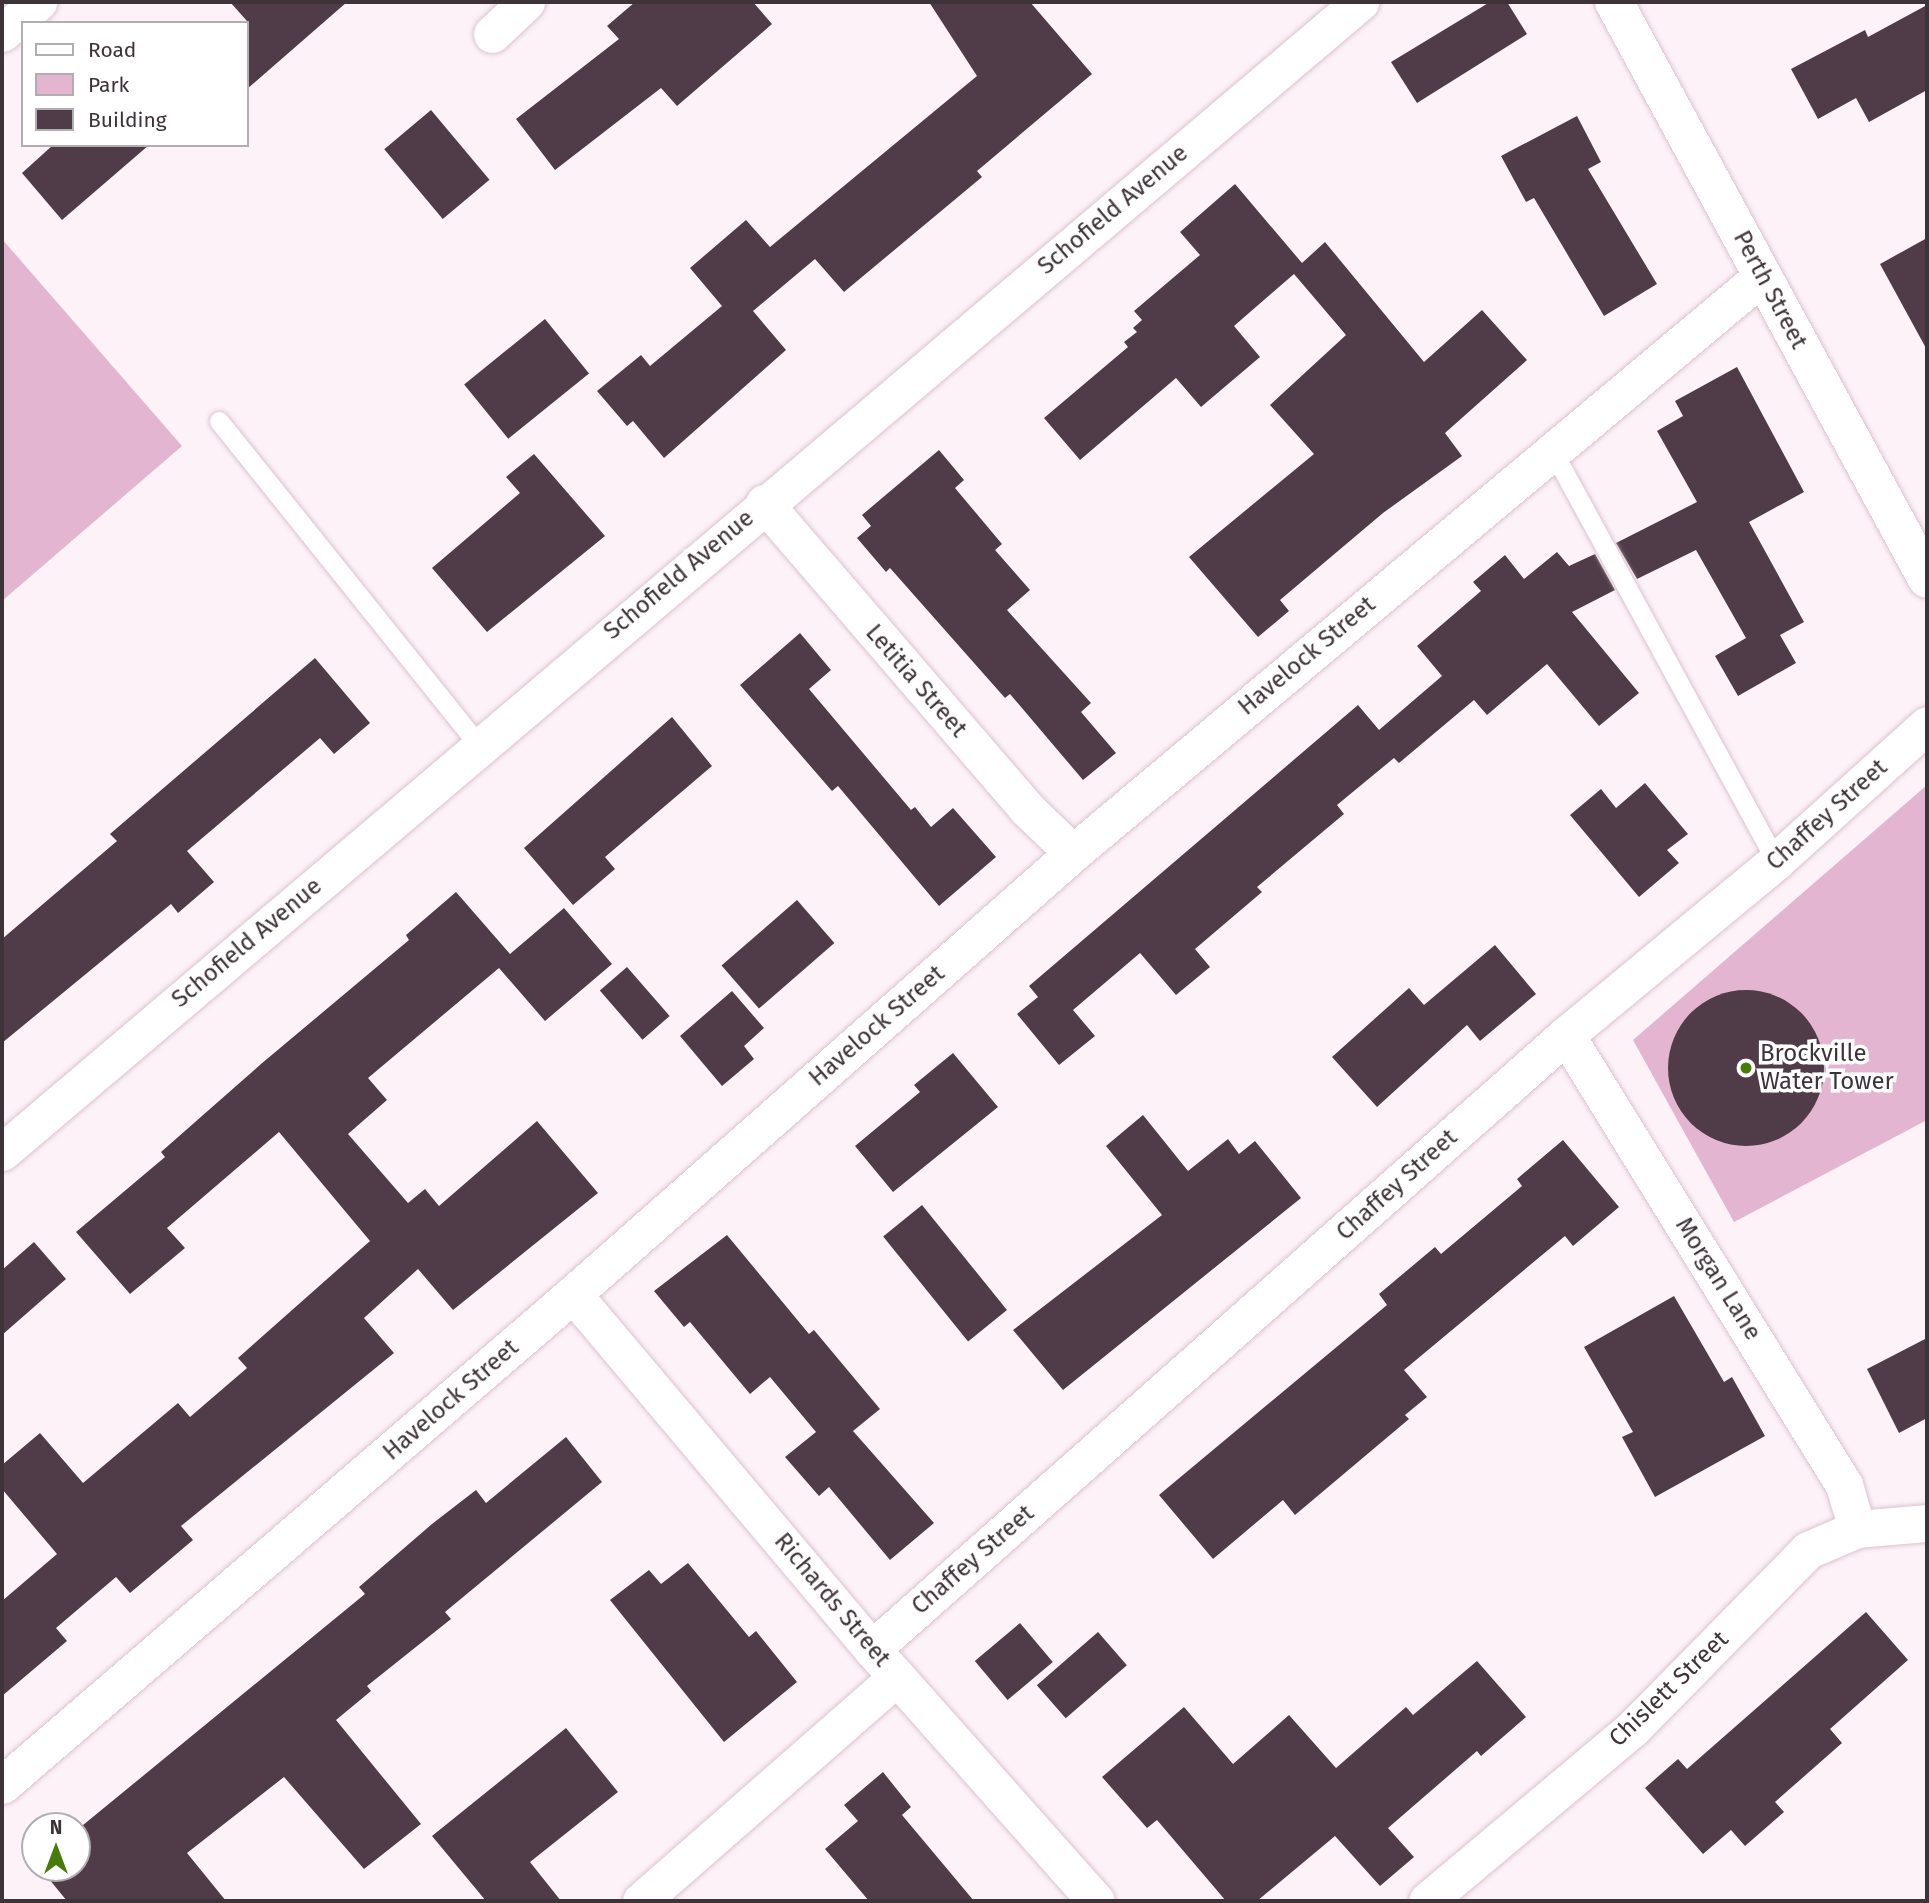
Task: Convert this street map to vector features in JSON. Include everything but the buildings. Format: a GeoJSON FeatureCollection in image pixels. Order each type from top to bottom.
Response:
{"type":"FeatureCollection","features":[{"type":"Feature","properties":{"kind":"street"},"geometry":{"type":"LineString","coordinates":[[2,33],[38,2]]}},
{"type":"Feature","properties":{"kind":"street"},"geometry":{"type":"LineString","coordinates":[[492,33],[526,2]]}},
{"type":"Feature","properties":{"kind":"street","name":"Schofield Avenue"},"geometry":{"type":"LineString","coordinates":[[2,1152],[764,503],[1360,2]]}},
{"type":"Feature","properties":{"kind":"street","name":"Perth Street"},"geometry":{"type":"LineString","coordinates":[[1614,2],[1927,579]]}},
{"type":"Feature","properties":{"kind":"street","name":"Havelock Street"},"geometry":{"type":"LineString","coordinates":[[2,1785],[573,1294],[1073,853],[1761,277]]}},
{"type":"Feature","properties":{"kind":"street","name":"Letitia Street"},"geometry":{"type":"LineString","coordinates":[[764,503],[1026,808],[1073,853]]}},
{"type":"Feature","properties":{"kind":"street","name":"Chaffey Street"},"geometry":{"type":"LineString","coordinates":[[872,1649],[1566,1035],[1776,861],[1927,725]]}},
{"type":"Feature","properties":{"kind":"street","name":"Morgan Lane"},"geometry":{"type":"LineString","coordinates":[[1566,1035],[1844,1485],[1857,1529]]}},
{"type":"Feature","properties":{"kind":"street","name":"Richards Street"},"geometry":{"type":"LineString","coordinates":[[573,1294],[872,1649],[1096,1901]]}},
{"type":"Feature","properties":{"kind":"street","name":"Chislett Street"},"geometry":{"type":"LineString","coordinates":[[1427,1901],[1633,1728],[1808,1550],[1857,1529],[1927,1523]]}},
{"type":"Feature","properties":{"kind":"street"},"geometry":{"type":"LineString","coordinates":[[641,1901],[897,1677]]}},
{"type":"Feature","properties":{"kind":"lane"},"geometry":{"type":"LineString","coordinates":[[219,421],[479,745]]}},
{"type":"Feature","properties":{"kind":"lane"},"geometry":{"type":"LineString","coordinates":[[1552,450],[1776,861]]}},
{"type":"Feature","properties":{"kind":"green space"},"geometry":{"type":"Polygon","coordinates":[[[2,239],[182,446],[2,601],[2,239]]]}},
{"type":"Feature","properties":{"kind":"green space"},"geometry":{"type":"Polygon","coordinates":[[[1927,785],[1927,1120],[1734,1222],[1633,1040],[1927,785]]]}},
{"type":"Feature","properties":{"kind":"place","name":"Brockville Water Tower"},"geometry":{"type":"Point","coordinates":[1746,1068]}}]}
